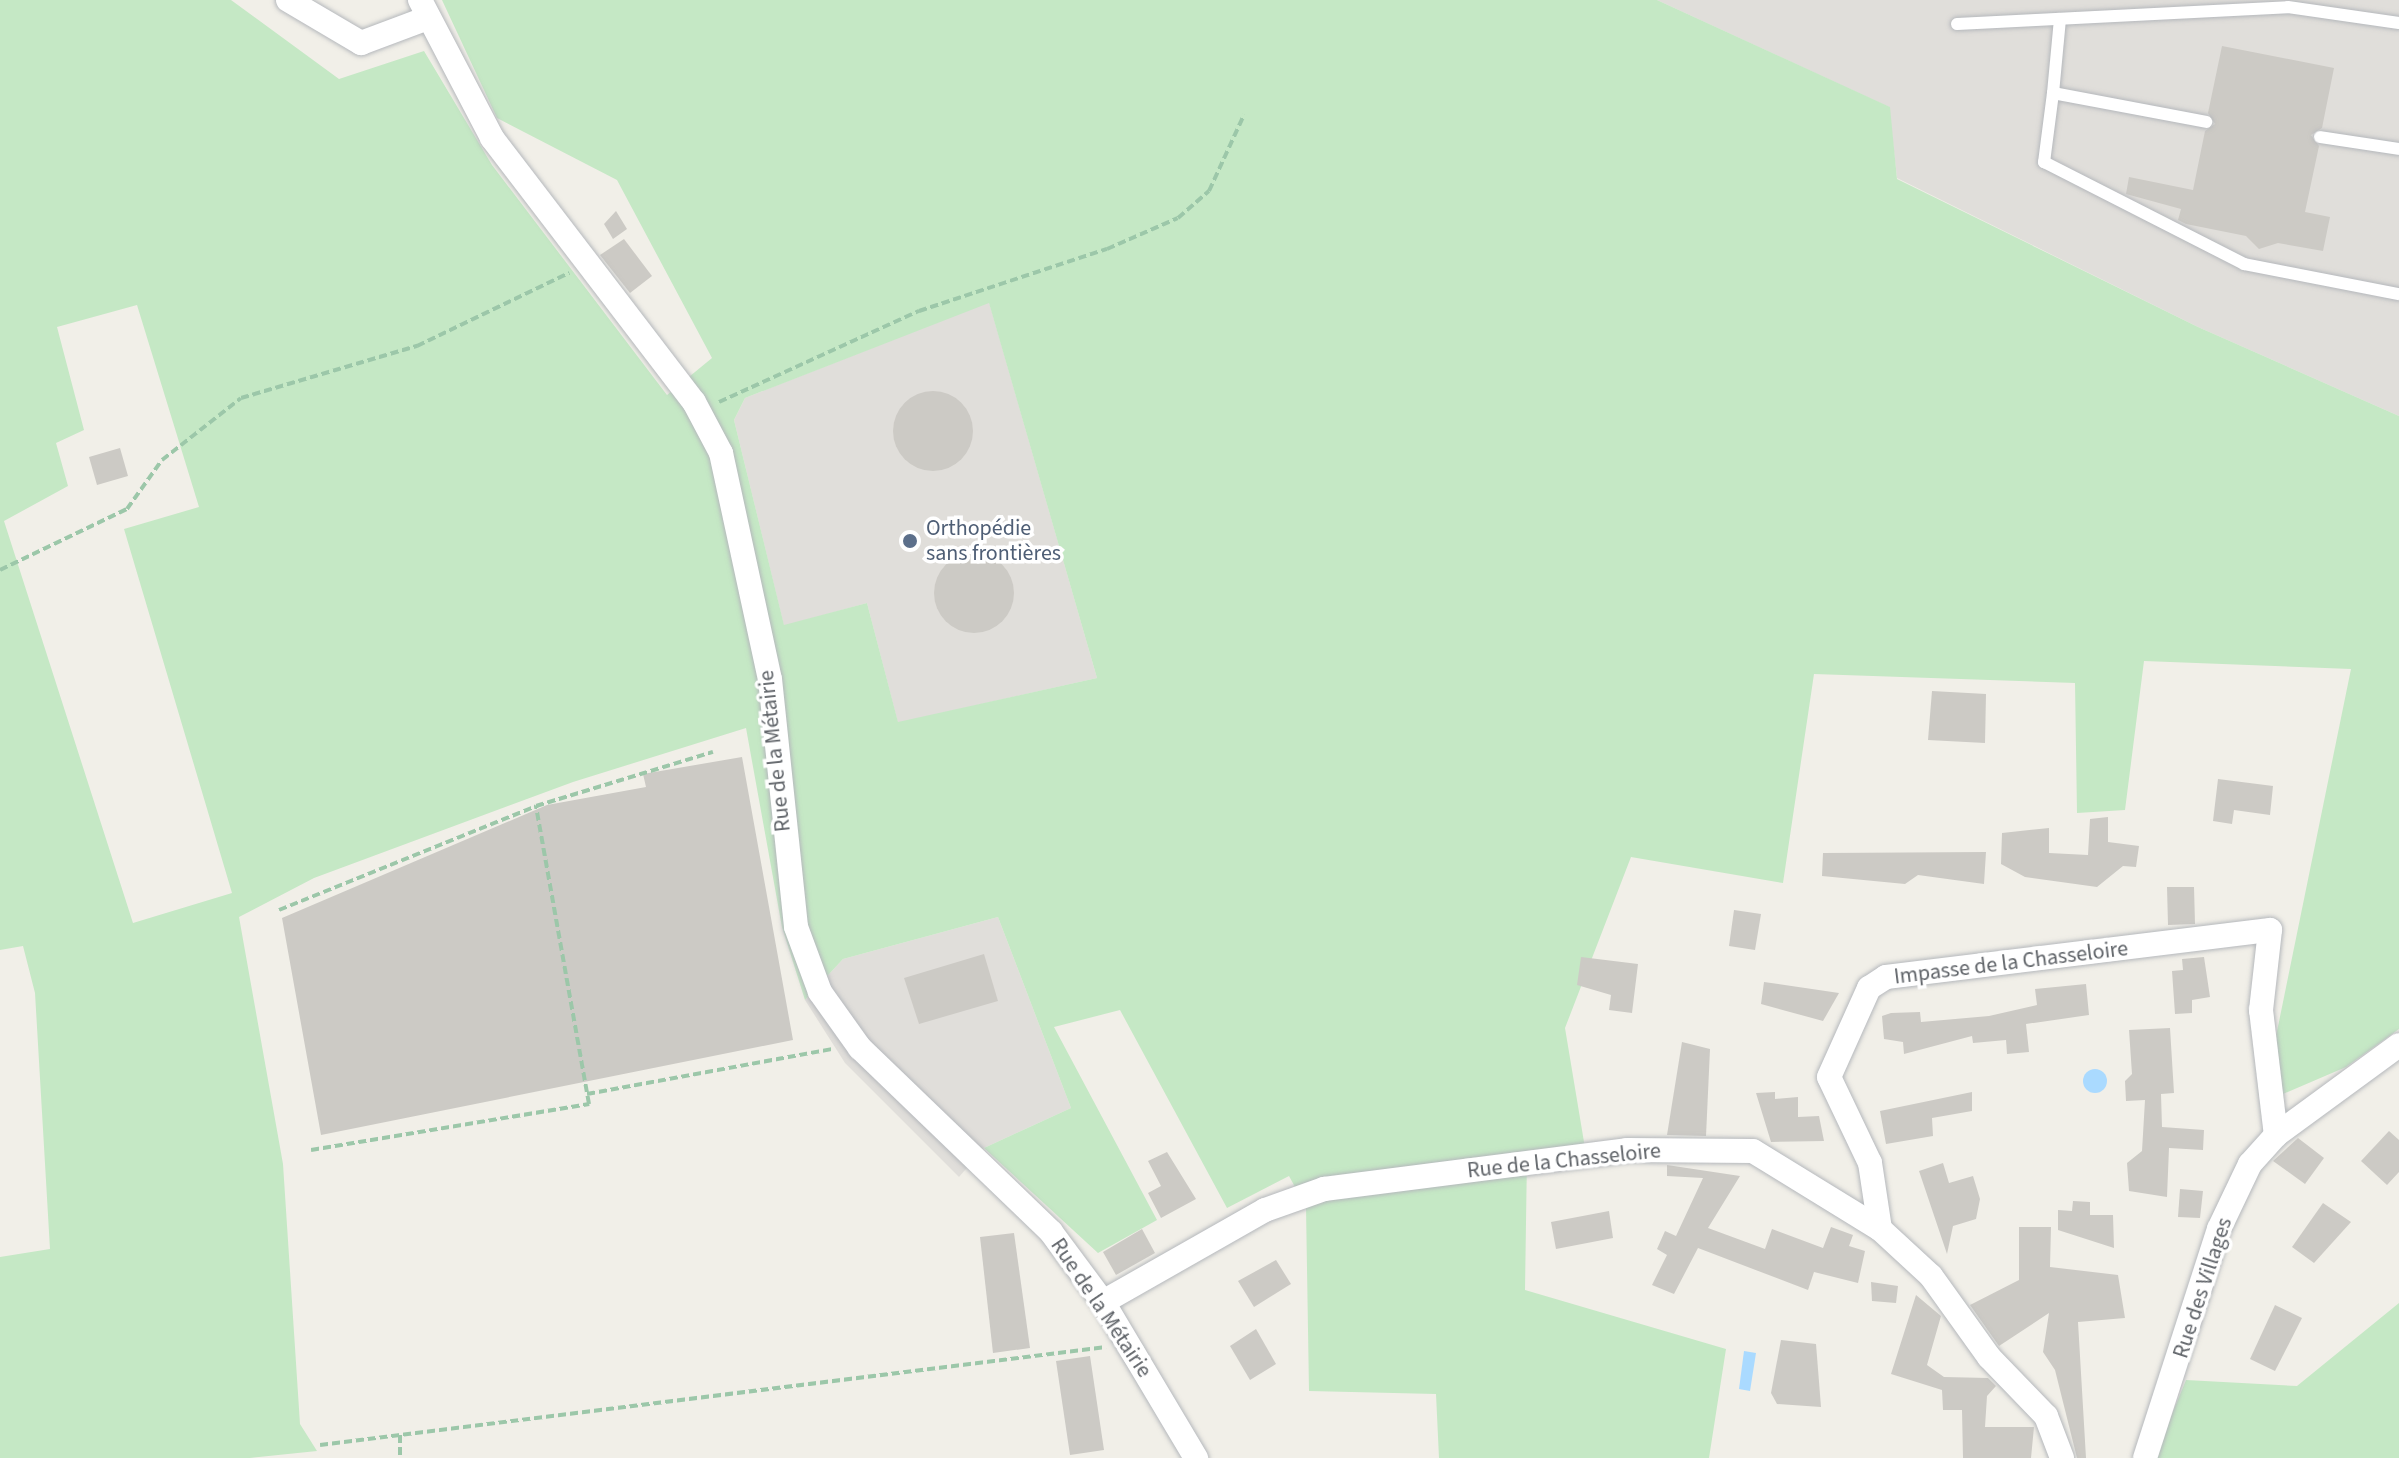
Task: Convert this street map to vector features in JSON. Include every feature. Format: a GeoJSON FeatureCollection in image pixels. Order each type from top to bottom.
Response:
{"type":"FeatureCollection","features":[{"type":"Feature","properties":{"kind":"street"},"geometry":{"type":"LineString","coordinates":[[288,0],[361,43],[424,9]]}},
{"type":"Feature","properties":{"kind":"street","name":"Rue de la Métairie"},"geometry":{"type":"LineString","coordinates":[[424,9],[492,138],[701,414],[740,514],[770,679],[796,927],[820,992],[851,1036],[1051,1232],[1103,1302],[1196,1458]]}},
{"type":"Feature","properties":{"kind":"street","name":"Impasse de la Chasseloire"},"geometry":{"type":"LineString","coordinates":[[1880,1229],[1870,1163],[1829,1077],[1869,988],[1886,977],[2270,930],[2261,1010],[2276,1135]]}},
{"type":"Feature","properties":{"kind":"street","name":"Rue des Villages"},"geometry":{"type":"LineString","coordinates":[[2145,1458],[2219,1229],[2250,1164],[2276,1135],[2399,1045]]}},
{"type":"Feature","properties":{"kind":"street","name":"Rue de la Chasseloire"},"geometry":{"type":"LineString","coordinates":[[1103,1302],[1216,1235],[1324,1189],[1627,1150],[1753,1151],[1880,1229],[1931,1276],[1989,1357],[2046,1416],[2062,1458]]}},
{"type":"Feature","properties":{"kind":"lane"},"geometry":{"type":"LineString","coordinates":[[1957,24],[2288,7],[2399,23]]}},
{"type":"Feature","properties":{"kind":"lane"},"geometry":{"type":"LineString","coordinates":[[2060,19],[2044,162],[2244,264],[2399,294]]}},
{"type":"Feature","properties":{"kind":"lane"},"geometry":{"type":"LineString","coordinates":[[2053,93],[2206,122]]}},
{"type":"Feature","properties":{"kind":"lane"},"geometry":{"type":"LineString","coordinates":[[2320,137],[2399,149]]}},
{"type":"Feature","properties":{"kind":"path"},"geometry":{"type":"LineString","coordinates":[[701,414],[750,384],[919,311],[1107,249],[1178,218],[1209,191],[1244,115]]}},
{"type":"Feature","properties":{"kind":"path"},"geometry":{"type":"LineString","coordinates":[[0,570],[127,509],[162,460],[241,398],[417,346],[589,263]]}},
{"type":"Feature","properties":{"kind":"path"},"geometry":{"type":"LineString","coordinates":[[279,910],[536,806],[713,752]]}},
{"type":"Feature","properties":{"kind":"path"},"geometry":{"type":"LineString","coordinates":[[311,1150],[589,1104],[536,806]]}},
{"type":"Feature","properties":{"kind":"path"},"geometry":{"type":"LineString","coordinates":[[587,1094],[831,1051],[851,1036]]}},
{"type":"Feature","properties":{"kind":"path"},"geometry":{"type":"LineString","coordinates":[[320,1445],[1128,1344]]}},
{"type":"Feature","properties":{"kind":"path"},"geometry":{"type":"LineString","coordinates":[[400,1435],[400,1458]]}},
{"type":"Feature","properties":{"kind":"shaded area"},"geometry":{"type":"Polygon","coordinates":[[[1657,0],[2399,0],[2399,416],[2198,327],[1897,178],[1889,107],[1657,0]]]}},
{"type":"Feature","properties":{"kind":"shaded area","name":"Orthopédie sans frontières"},"geometry":{"type":"Polygon","coordinates":[[[989,302],[1097,678],[898,723],[867,603],[784,626],[734,420],[745,398],[989,302]]]}},
{"type":"Feature","properties":{"kind":"shaded area"},"geometry":{"type":"Polygon","coordinates":[[[998,917],[1071,1108],[984,1148],[959,1177],[845,1063],[805,1000],[843,959],[998,917]]]}},
{"type":"Feature","properties":{"kind":"green space"},"geometry":{"type":"Polygon","coordinates":[[[0,0],[231,0],[339,79],[424,51],[492,165],[667,395],[712,358],[617,180],[497,118],[442,0],[1657,0],[1890,107],[1897,179],[2198,327],[2399,416],[2399,1029],[2346,1067],[2276,1097],[2273,1051],[2351,669],[2144,661],[2125,810],[2077,813],[2075,683],[1814,674],[1783,883],[1631,857],[1565,1028],[1585,1148],[1527,1156],[1525,1290],[1726,1349],[1709,1458],[1439,1458],[1436,1394],[1309,1391],[1306,1207],[1289,1176],[1227,1208],[1120,1010],[1054,1027],[1157,1220],[1098,1253],[984,1148],[1071,1108],[998,917],[843,959],[805,1000],[782,927],[746,728],[573,782],[314,878],[239,917],[283,1164],[300,1424],[317,1451],[250,1458],[0,1458],[0,1257],[50,1249],[35,993],[23,946],[0,950],[0,0]],[[989,303],[745,398],[734,420],[784,625],[867,603],[898,722],[1097,678],[989,303]],[[137,305],[57,327],[84,430],[56,443],[68,486],[4,521],[133,923],[232,893],[124,529],[199,507],[137,305]]]}},
{"type":"Feature","properties":{"kind":"green space"},"geometry":{"type":"Polygon","coordinates":[[[2399,1303],[2399,1458],[2154,1458],[2186,1380],[2297,1386],[2399,1303]]]}},
{"type":"Feature","properties":{"kind":"water"},"geometry":{"type":"Polygon","coordinates":[[[2095,1069],[2104,1072],[2107,1081],[2104,1090],[2095,1093],[2086,1090],[2083,1081],[2086,1072],[2095,1069]]]}},
{"type":"Feature","properties":{"kind":"water"},"geometry":{"type":"Polygon","coordinates":[[[1744,1351],[1756,1353],[1750,1391],[1739,1389],[1744,1351]]]}},
{"type":"Feature","properties":{"kind":"building"},"geometry":{"type":"Polygon","coordinates":[[[2222,46],[2334,68],[2322,128],[2311,135],[2319,146],[2305,212],[2330,217],[2323,251],[2278,243],[2259,249],[2246,236],[2178,220],[2181,209],[2126,194],[2129,177],[2193,190],[2205,131],[2215,124],[2208,113],[2222,46]]]}},
{"type":"Feature","properties":{"kind":"building"},"geometry":{"type":"Polygon","coordinates":[[[616,211],[627,229],[613,239],[604,224],[616,211]]]}},
{"type":"Feature","properties":{"kind":"building"},"geometry":{"type":"Polygon","coordinates":[[[624,239],[652,276],[630,293],[600,255],[624,239]]]}},
{"type":"Feature","properties":{"kind":"building"},"geometry":{"type":"Polygon","coordinates":[[[933,391],[948,394],[961,403],[970,416],[973,431],[970,446],[961,459],[948,468],[933,471],[918,468],[905,459],[896,446],[893,431],[896,416],[905,403],[918,394],[933,391]]]}},
{"type":"Feature","properties":{"kind":"building"},"geometry":{"type":"Polygon","coordinates":[[[120,448],[128,476],[97,485],[89,457],[120,448]]]}},
{"type":"Feature","properties":{"kind":"building"},"geometry":{"type":"Polygon","coordinates":[[[974,553],[989,556],[1002,565],[1011,578],[1014,593],[1011,608],[1002,621],[989,630],[974,633],[959,630],[946,621],[937,608],[934,593],[937,578],[946,565],[959,556],[974,553]]]}},
{"type":"Feature","properties":{"kind":"building"},"geometry":{"type":"Polygon","coordinates":[[[1932,691],[1986,694],[1985,743],[1928,740],[1932,691]]]}},
{"type":"Feature","properties":{"kind":"building"},"geometry":{"type":"Polygon","coordinates":[[[742,757],[793,1040],[321,1135],[282,918],[547,805],[646,787],[643,774],[742,757]]]}},
{"type":"Feature","properties":{"kind":"building"},"geometry":{"type":"Polygon","coordinates":[[[2218,779],[2273,786],[2270,815],[2234,810],[2232,824],[2213,821],[2218,779]]]}},
{"type":"Feature","properties":{"kind":"building"},"geometry":{"type":"Polygon","coordinates":[[[2108,817],[2108,842],[2139,846],[2136,867],[2123,866],[2097,887],[2025,877],[2001,864],[2002,833],[2049,828],[2049,853],[2088,855],[2090,819],[2108,817]]]}},
{"type":"Feature","properties":{"kind":"building"},"geometry":{"type":"Polygon","coordinates":[[[1986,852],[1984,884],[1918,875],[1905,884],[1822,876],[1823,853],[1986,852]]]}},
{"type":"Feature","properties":{"kind":"building"},"geometry":{"type":"Polygon","coordinates":[[[2167,887],[2194,887],[2195,924],[2168,925],[2167,887]]]}},
{"type":"Feature","properties":{"kind":"building"},"geometry":{"type":"Polygon","coordinates":[[[1734,910],[1761,914],[1755,950],[1729,946],[1734,910]]]}},
{"type":"Feature","properties":{"kind":"building"},"geometry":{"type":"Polygon","coordinates":[[[984,954],[998,1001],[919,1024],[904,978],[984,954]]]}},
{"type":"Feature","properties":{"kind":"building"},"geometry":{"type":"Polygon","coordinates":[[[1581,957],[1638,964],[1632,1013],[1609,1010],[1611,995],[1577,985],[1581,957]]]}},
{"type":"Feature","properties":{"kind":"building"},"geometry":{"type":"Polygon","coordinates":[[[2204,957],[2210,997],[2192,1000],[2192,1013],[2175,1014],[2172,971],[2183,970],[2182,959],[2204,957]]]}},
{"type":"Feature","properties":{"kind":"building"},"geometry":{"type":"Polygon","coordinates":[[[1764,982],[1839,993],[1823,1021],[1761,1004],[1764,982]]]}},
{"type":"Feature","properties":{"kind":"building"},"geometry":{"type":"Polygon","coordinates":[[[2086,984],[2089,1015],[2026,1024],[2029,1052],[2007,1054],[2006,1040],[1973,1043],[1972,1036],[1904,1054],[1903,1042],[1884,1039],[1882,1016],[1891,1013],[1920,1012],[1921,1022],[1989,1016],[2037,1005],[2035,989],[2086,984]]]}},
{"type":"Feature","properties":{"kind":"building"},"geometry":{"type":"Polygon","coordinates":[[[2170,1028],[2174,1093],[2161,1094],[2162,1127],[2204,1130],[2203,1150],[2169,1148],[2167,1197],[2129,1191],[2127,1163],[2142,1151],[2145,1100],[2126,1101],[2125,1081],[2132,1074],[2129,1030],[2170,1028]]]}},
{"type":"Feature","properties":{"kind":"building"},"geometry":{"type":"Polygon","coordinates":[[[1682,1042],[1710,1049],[1706,1136],[1667,1135],[1682,1042]]]}},
{"type":"Feature","properties":{"kind":"building"},"geometry":{"type":"Polygon","coordinates":[[[1775,1092],[1775,1099],[1798,1097],[1798,1117],[1819,1116],[1824,1141],[1771,1142],[1756,1093],[1775,1092]]]}},
{"type":"Feature","properties":{"kind":"building"},"geometry":{"type":"Polygon","coordinates":[[[1972,1092],[1972,1111],[1932,1118],[1933,1136],[1886,1144],[1880,1111],[1972,1092]]]}},
{"type":"Feature","properties":{"kind":"building"},"geometry":{"type":"Polygon","coordinates":[[[2389,1131],[2399,1140],[2399,1172],[2387,1185],[2361,1161],[2389,1131]]]}},
{"type":"Feature","properties":{"kind":"building"},"geometry":{"type":"Polygon","coordinates":[[[2298,1138],[2324,1158],[2305,1184],[2273,1161],[2298,1138]]]}},
{"type":"Feature","properties":{"kind":"building"},"geometry":{"type":"Polygon","coordinates":[[[1167,1152],[1196,1199],[1161,1218],[1148,1193],[1161,1186],[1148,1161],[1167,1152]]]}},
{"type":"Feature","properties":{"kind":"building"},"geometry":{"type":"Polygon","coordinates":[[[1943,1163],[1949,1183],[1973,1176],[1980,1199],[1976,1219],[1953,1226],[1947,1254],[1919,1171],[1943,1163]]]}},
{"type":"Feature","properties":{"kind":"building"},"geometry":{"type":"Polygon","coordinates":[[[1667,1165],[1740,1176],[1708,1228],[1765,1249],[1772,1229],[1823,1248],[1831,1227],[1853,1235],[1849,1246],[1865,1251],[1858,1283],[1814,1272],[1808,1290],[1698,1248],[1674,1294],[1652,1285],[1667,1255],[1657,1249],[1665,1231],[1676,1236],[1703,1178],[1667,1176],[1667,1165]]]}},
{"type":"Feature","properties":{"kind":"building"},"geometry":{"type":"Polygon","coordinates":[[[2180,1189],[2203,1191],[2200,1218],[2178,1217],[2180,1189]]]}},
{"type":"Feature","properties":{"kind":"building"},"geometry":{"type":"Polygon","coordinates":[[[2073,1201],[2090,1202],[2090,1215],[2113,1215],[2114,1248],[2058,1230],[2058,1210],[2072,1211],[2073,1201]]]}},
{"type":"Feature","properties":{"kind":"building"},"geometry":{"type":"Polygon","coordinates":[[[2323,1203],[2351,1222],[2314,1263],[2292,1247],[2323,1203]]]}},
{"type":"Feature","properties":{"kind":"building"},"geometry":{"type":"Polygon","coordinates":[[[1609,1211],[1613,1238],[1556,1249],[1551,1222],[1609,1211]]]}},
{"type":"Feature","properties":{"kind":"building"},"geometry":{"type":"Polygon","coordinates":[[[2019,1227],[2051,1227],[2050,1267],[2118,1275],[2125,1318],[2078,1322],[2086,1458],[2077,1458],[2055,1370],[2043,1352],[2049,1313],[1999,1346],[1970,1305],[2019,1280],[2019,1227]]]}},
{"type":"Feature","properties":{"kind":"building"},"geometry":{"type":"Polygon","coordinates":[[[1142,1229],[1155,1253],[1116,1275],[1103,1252],[1142,1229]]]}},
{"type":"Feature","properties":{"kind":"building"},"geometry":{"type":"Polygon","coordinates":[[[1014,1233],[1030,1348],[993,1353],[980,1237],[1014,1233]]]}},
{"type":"Feature","properties":{"kind":"building"},"geometry":{"type":"Polygon","coordinates":[[[1276,1260],[1291,1284],[1254,1307],[1238,1281],[1276,1260]]]}},
{"type":"Feature","properties":{"kind":"building"},"geometry":{"type":"Polygon","coordinates":[[[1871,1282],[1898,1286],[1896,1303],[1872,1301],[1871,1282]]]}},
{"type":"Feature","properties":{"kind":"building"},"geometry":{"type":"Polygon","coordinates":[[[1916,1295],[1941,1316],[1927,1365],[1944,1377],[1988,1378],[1996,1386],[1987,1396],[1985,1427],[2034,1427],[2031,1458],[1963,1458],[1962,1410],[1943,1410],[1942,1390],[1891,1374],[1916,1295]]]}},
{"type":"Feature","properties":{"kind":"building"},"geometry":{"type":"Polygon","coordinates":[[[2275,1305],[2302,1318],[2275,1371],[2250,1359],[2275,1305]]]}},
{"type":"Feature","properties":{"kind":"building"},"geometry":{"type":"Polygon","coordinates":[[[1256,1329],[1276,1364],[1250,1380],[1230,1346],[1256,1329]]]}},
{"type":"Feature","properties":{"kind":"building"},"geometry":{"type":"Polygon","coordinates":[[[1781,1340],[1816,1344],[1821,1407],[1777,1404],[1771,1393],[1781,1340]]]}},
{"type":"Feature","properties":{"kind":"building"},"geometry":{"type":"Polygon","coordinates":[[[1090,1356],[1104,1450],[1070,1455],[1056,1361],[1090,1356]]]}},
{"type":"Feature","properties":{"kind":"place","name":"Orthopédie sans frontières"},"geometry":{"type":"Point","coordinates":[910,541]}}]}
